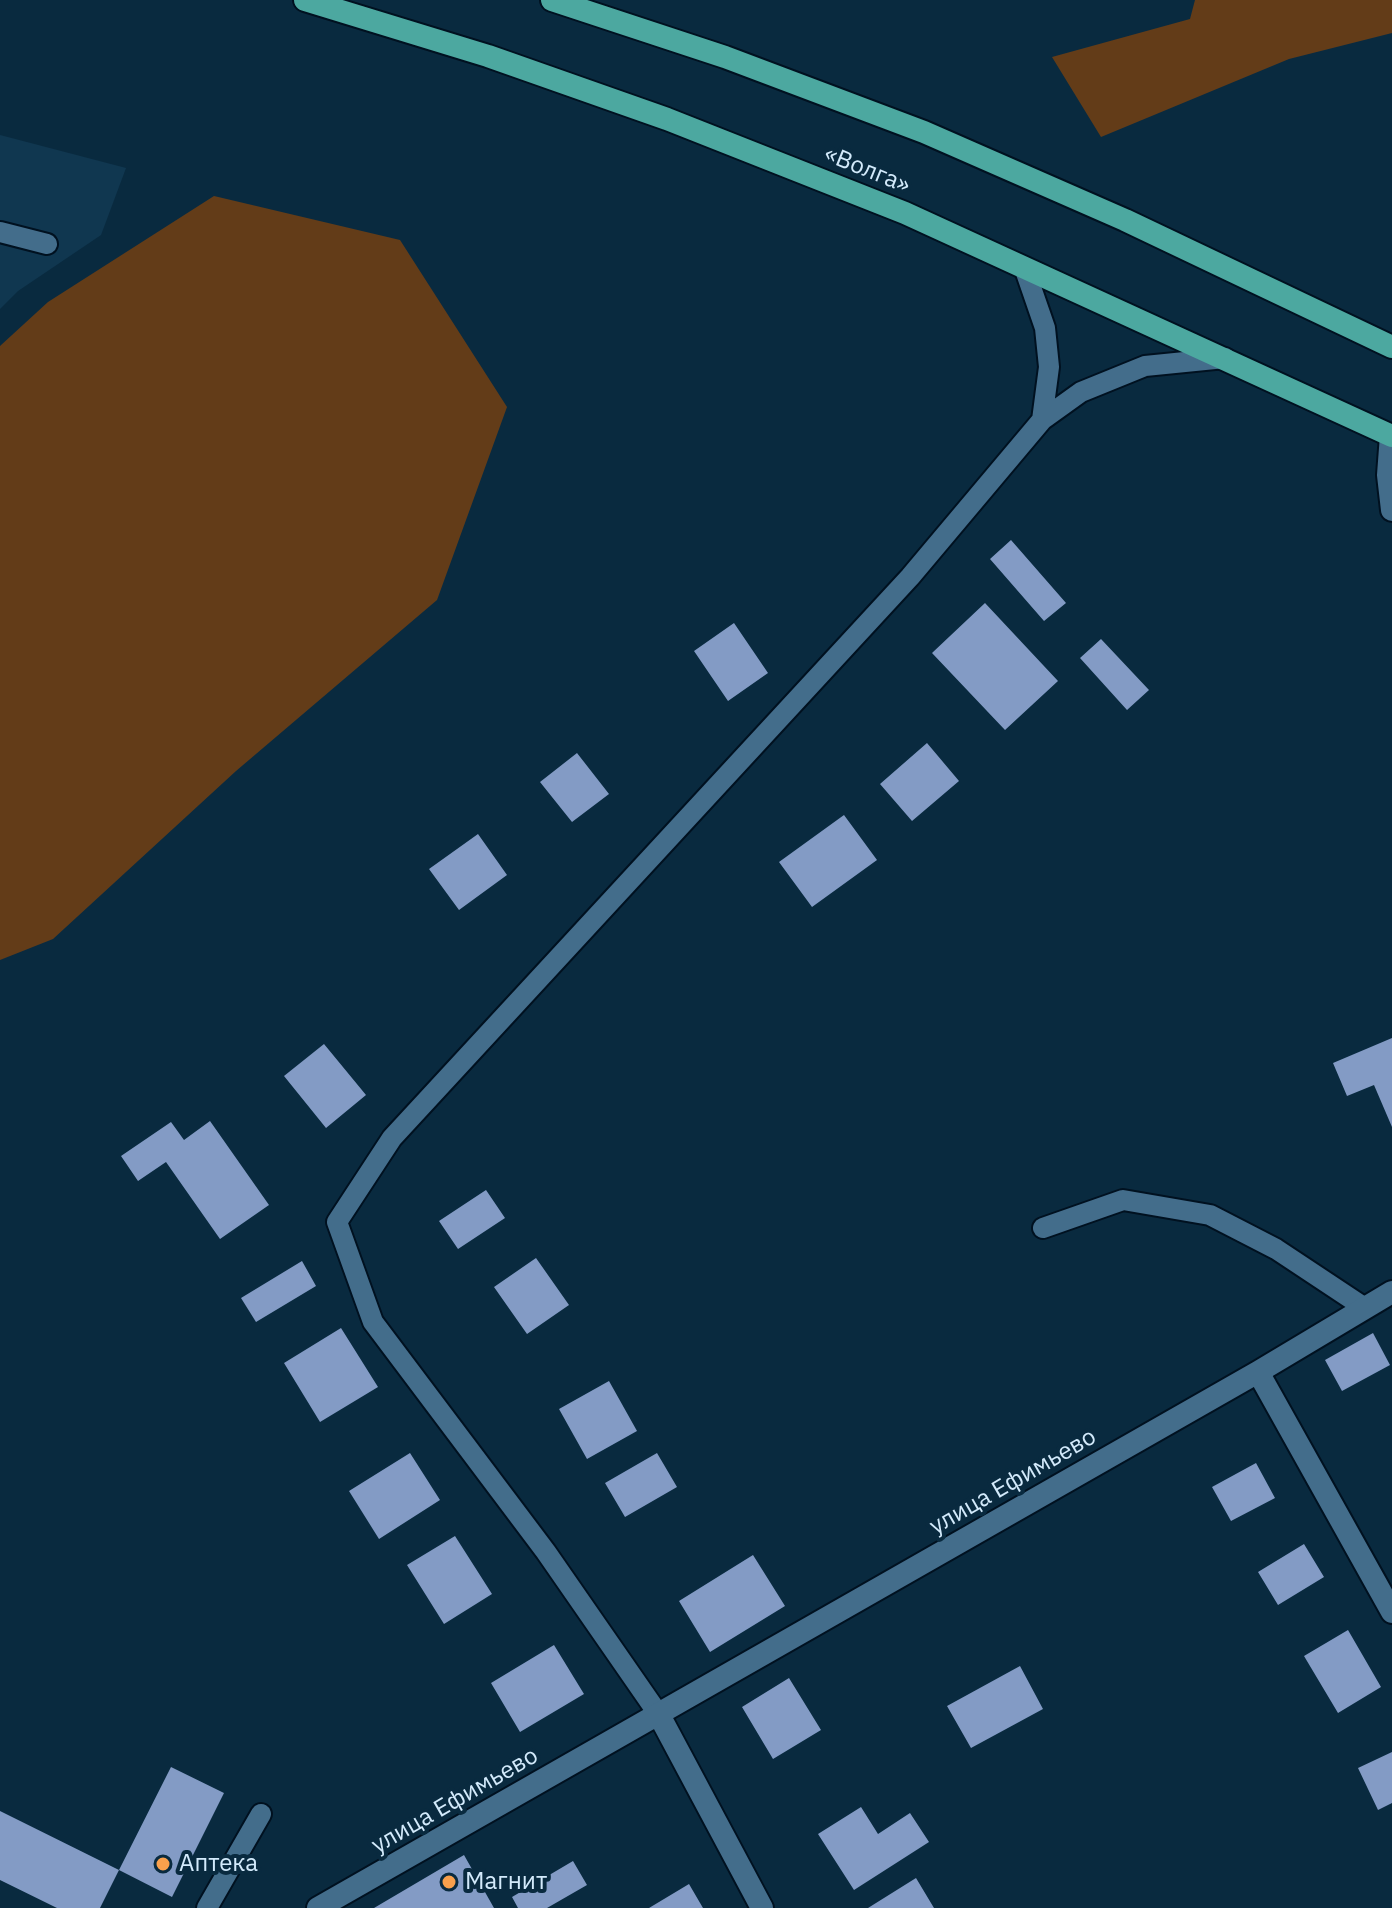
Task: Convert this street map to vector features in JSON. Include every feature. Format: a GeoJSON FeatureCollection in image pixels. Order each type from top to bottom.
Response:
{"type":"FeatureCollection","features":[{"type":"Feature","properties":{"kind":"highway","name":"«Волга»"},"geometry":{"type":"LineString","coordinates":[[305,0],[488,56],[667,119],[905,213],[1392,436]]}},
{"type":"Feature","properties":{"kind":"highway"},"geometry":{"type":"LineString","coordinates":[[552,0],[725,57],[924,132],[1125,220],[1392,347]]}},
{"type":"Feature","properties":{"kind":"street"},"geometry":{"type":"LineString","coordinates":[[1392,436],[1388,475],[1392,510]]}},
{"type":"Feature","properties":{"kind":"street","name":"улица Ефимьево"},"geometry":{"type":"LineString","coordinates":[[318,1908],[1258,1372],[1392,1292]]}},
{"type":"Feature","properties":{"kind":"street"},"geometry":{"type":"LineString","coordinates":[[1258,1372],[1392,1612]]}},
{"type":"Feature","properties":{"kind":"street"},"geometry":{"type":"LineString","coordinates":[[659,1715],[762,1908]]}},
{"type":"Feature","properties":{"kind":"lane"},"geometry":{"type":"LineString","coordinates":[[0,232],[47,244]]}},
{"type":"Feature","properties":{"kind":"lane"},"geometry":{"type":"LineString","coordinates":[[1024,267],[1045,328],[1049,367],[1042,420]]}},
{"type":"Feature","properties":{"kind":"lane"},"geometry":{"type":"LineString","coordinates":[[659,1715],[546,1552],[373,1322],[337,1222],[392,1138],[910,577],[1042,420],[1081,392],[1145,366],[1225,358]]}},
{"type":"Feature","properties":{"kind":"lane"},"geometry":{"type":"LineString","coordinates":[[1043,1228],[1123,1200],[1210,1215],[1276,1249],[1365,1308]]}},
{"type":"Feature","properties":{"kind":"lane"},"geometry":{"type":"LineString","coordinates":[[207,1908],[261,1814]]}},
{"type":"Feature","properties":{"kind":"shaded area"},"geometry":{"type":"Polygon","coordinates":[[[1195,0],[1392,0],[1392,33],[1289,59],[1101,137],[1052,57],[1190,19],[1195,0]]]}},
{"type":"Feature","properties":{"kind":"shaded area"},"geometry":{"type":"Polygon","coordinates":[[[0,135],[126,168],[101,235],[18,291],[0,309],[0,135]]]}},
{"type":"Feature","properties":{"kind":"shaded area"},"geometry":{"type":"Polygon","coordinates":[[[214,196],[400,240],[507,407],[437,600],[236,771],[53,939],[0,960],[0,346],[48,302],[214,196]]]}},
{"type":"Feature","properties":{"kind":"building"},"geometry":{"type":"Polygon","coordinates":[[[1011,540],[1066,603],[1044,621],[990,559],[1011,540]]]}},
{"type":"Feature","properties":{"kind":"building"},"geometry":{"type":"Polygon","coordinates":[[[985,603],[1058,681],[1005,730],[932,653],[985,603]]]}},
{"type":"Feature","properties":{"kind":"building"},"geometry":{"type":"Polygon","coordinates":[[[734,623],[768,673],[728,701],[694,651],[734,623]]]}},
{"type":"Feature","properties":{"kind":"building"},"geometry":{"type":"Polygon","coordinates":[[[1101,639],[1149,690],[1127,710],[1080,658],[1101,639]]]}},
{"type":"Feature","properties":{"kind":"building"},"geometry":{"type":"Polygon","coordinates":[[[927,743],[959,781],[912,821],[880,784],[927,743]]]}},
{"type":"Feature","properties":{"kind":"building"},"geometry":{"type":"Polygon","coordinates":[[[577,753],[609,794],[572,822],[540,782],[577,753]]]}},
{"type":"Feature","properties":{"kind":"building"},"geometry":{"type":"Polygon","coordinates":[[[844,815],[877,860],[812,907],[779,862],[844,815]]]}},
{"type":"Feature","properties":{"kind":"building"},"geometry":{"type":"Polygon","coordinates":[[[478,834],[507,875],[459,910],[429,869],[478,834]]]}},
{"type":"Feature","properties":{"kind":"building"},"geometry":{"type":"Polygon","coordinates":[[[1392,1038],[1392,1127],[1374,1085],[1347,1096],[1333,1063],[1392,1038]]]}},
{"type":"Feature","properties":{"kind":"building"},"geometry":{"type":"Polygon","coordinates":[[[324,1044],[366,1095],[326,1128],[284,1076],[324,1044]]]}},
{"type":"Feature","properties":{"kind":"building"},"geometry":{"type":"Polygon","coordinates":[[[210,1121],[269,1205],[220,1239],[166,1162],[138,1181],[121,1156],[171,1122],[184,1140],[210,1121]]]}},
{"type":"Feature","properties":{"kind":"building"},"geometry":{"type":"Polygon","coordinates":[[[486,1190],[505,1218],[458,1249],[439,1221],[486,1190]]]}},
{"type":"Feature","properties":{"kind":"building"},"geometry":{"type":"Polygon","coordinates":[[[536,1258],[569,1305],[527,1334],[494,1287],[536,1258]]]}},
{"type":"Feature","properties":{"kind":"building"},"geometry":{"type":"Polygon","coordinates":[[[302,1261],[316,1286],[256,1322],[241,1298],[302,1261]]]}},
{"type":"Feature","properties":{"kind":"building"},"geometry":{"type":"Polygon","coordinates":[[[341,1328],[378,1387],[320,1422],[284,1363],[341,1328]]]}},
{"type":"Feature","properties":{"kind":"building"},"geometry":{"type":"Polygon","coordinates":[[[1373,1333],[1390,1365],[1342,1391],[1325,1360],[1373,1333]]]}},
{"type":"Feature","properties":{"kind":"building"},"geometry":{"type":"Polygon","coordinates":[[[609,1381],[637,1431],[587,1459],[559,1409],[609,1381]]]}},
{"type":"Feature","properties":{"kind":"building"},"geometry":{"type":"Polygon","coordinates":[[[410,1453],[440,1500],[379,1539],[349,1491],[410,1453]]]}},
{"type":"Feature","properties":{"kind":"building"},"geometry":{"type":"Polygon","coordinates":[[[657,1453],[677,1487],[625,1517],[605,1483],[657,1453]]]}},
{"type":"Feature","properties":{"kind":"building"},"geometry":{"type":"Polygon","coordinates":[[[1256,1463],[1275,1498],[1231,1521],[1212,1487],[1256,1463]]]}},
{"type":"Feature","properties":{"kind":"building"},"geometry":{"type":"Polygon","coordinates":[[[455,1536],[492,1594],[444,1624],[407,1565],[455,1536]]]}},
{"type":"Feature","properties":{"kind":"building"},"geometry":{"type":"Polygon","coordinates":[[[1304,1544],[1324,1577],[1278,1605],[1258,1572],[1304,1544]]]}},
{"type":"Feature","properties":{"kind":"building"},"geometry":{"type":"Polygon","coordinates":[[[753,1555],[785,1606],[710,1652],[679,1601],[753,1555]]]}},
{"type":"Feature","properties":{"kind":"building"},"geometry":{"type":"Polygon","coordinates":[[[1348,1630],[1381,1687],[1338,1713],[1304,1656],[1348,1630]]]}},
{"type":"Feature","properties":{"kind":"building"},"geometry":{"type":"Polygon","coordinates":[[[554,1645],[584,1694],[520,1732],[491,1683],[554,1645]]]}},
{"type":"Feature","properties":{"kind":"building"},"geometry":{"type":"Polygon","coordinates":[[[1020,1666],[1043,1709],[971,1748],[947,1706],[1020,1666]]]}},
{"type":"Feature","properties":{"kind":"building"},"geometry":{"type":"Polygon","coordinates":[[[789,1678],[821,1730],[773,1759],[742,1707],[789,1678]]]}},
{"type":"Feature","properties":{"kind":"building"},"geometry":{"type":"Polygon","coordinates":[[[1392,1752],[1392,1803],[1378,1810],[1358,1768],[1392,1752]]]}},
{"type":"Feature","properties":{"kind":"building"},"geometry":{"type":"Polygon","coordinates":[[[171,1767],[224,1793],[172,1897],[119,1870],[171,1767]]]}},
{"type":"Feature","properties":{"kind":"building"},"geometry":{"type":"Polygon","coordinates":[[[861,1807],[878,1834],[910,1813],[929,1842],[854,1890],[818,1834],[861,1807]]]}},
{"type":"Feature","properties":{"kind":"building"},"geometry":{"type":"Polygon","coordinates":[[[0,1811],[119,1870],[100,1908],[57,1908],[0,1880],[0,1811]]]}},
{"type":"Feature","properties":{"kind":"building","name":"Магнит"},"geometry":{"type":"Polygon","coordinates":[[[464,1855],[494,1908],[374,1908],[464,1855]]]}},
{"type":"Feature","properties":{"kind":"building"},"geometry":{"type":"Polygon","coordinates":[[[573,1861],[587,1885],[547,1908],[518,1908],[512,1897],[573,1861]]]}},
{"type":"Feature","properties":{"kind":"building"},"geometry":{"type":"Polygon","coordinates":[[[916,1878],[934,1908],[868,1908],[916,1878]]]}},
{"type":"Feature","properties":{"kind":"building"},"geometry":{"type":"Polygon","coordinates":[[[689,1884],[703,1908],[649,1908],[689,1884]]]}},
{"type":"Feature","properties":{"kind":"place","name":"Аптека"},"geometry":{"type":"Point","coordinates":[163,1864]}},
{"type":"Feature","properties":{"kind":"place","name":"Магнит"},"geometry":{"type":"Point","coordinates":[449,1882]}}]}
